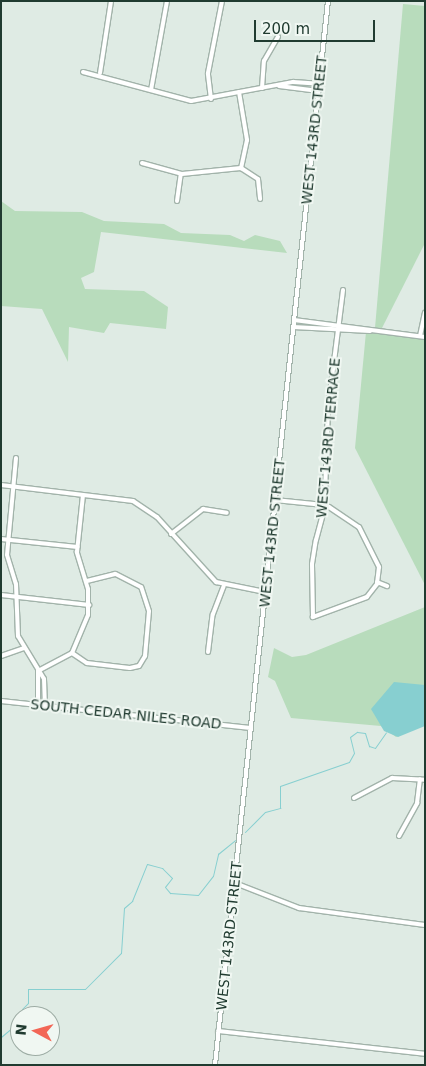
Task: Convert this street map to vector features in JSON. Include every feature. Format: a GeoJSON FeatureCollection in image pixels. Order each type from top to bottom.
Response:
{"type":"FeatureCollection","features":[{"type":"Feature","properties":{"kind":"street"},"geometry":{"type":"LineString","coordinates":[[100,73],[111,1]]}},
{"type":"Feature","properties":{"kind":"street"},"geometry":{"type":"LineString","coordinates":[[151,90],[167,1]]}},
{"type":"Feature","properties":{"kind":"street"},"geometry":{"type":"LineString","coordinates":[[211,98],[208,73],[222,1]]}},
{"type":"Feature","properties":{"kind":"street","name":"WEST 143RD STREET"},"geometry":{"type":"LineString","coordinates":[[215,1065],[328,1]]}},
{"type":"Feature","properties":{"kind":"street"},"geometry":{"type":"LineString","coordinates":[[262,88],[264,61],[278,37]]}},
{"type":"Feature","properties":{"kind":"street"},"geometry":{"type":"LineString","coordinates":[[83,72],[100,73],[182,100],[211,98],[275,86],[319,84]]}},
{"type":"Feature","properties":{"kind":"street"},"geometry":{"type":"LineString","coordinates":[[275,86],[318,91]]}},
{"type":"Feature","properties":{"kind":"street"},"geometry":{"type":"LineString","coordinates":[[239,92],[247,140],[241,168]]}},
{"type":"Feature","properties":{"kind":"street"},"geometry":{"type":"LineString","coordinates":[[142,163],[181,174],[241,168],[260,182],[260,199]]}},
{"type":"Feature","properties":{"kind":"street"},"geometry":{"type":"LineString","coordinates":[[178,201],[181,174]]}},
{"type":"Feature","properties":{"kind":"street","name":"WEST 143RD TERRACE"},"geometry":{"type":"LineString","coordinates":[[343,290],[338,324],[324,505],[312,564],[313,617],[358,602],[377,582]]}},
{"type":"Feature","properties":{"kind":"street"},"geometry":{"type":"LineString","coordinates":[[294,320],[422,336],[425,313]]}},
{"type":"Feature","properties":{"kind":"street"},"geometry":{"type":"LineString","coordinates":[[294,327],[338,331],[375,331]]}},
{"type":"Feature","properties":{"kind":"street"},"geometry":{"type":"LineString","coordinates":[[16,458],[7,540],[16,595],[14,618],[24,648],[46,687],[45,706]]}},
{"type":"Feature","properties":{"kind":"street"},"geometry":{"type":"LineString","coordinates":[[1,485],[133,501],[149,510],[208,576],[224,586],[265,592]]}},
{"type":"Feature","properties":{"kind":"street"},"geometry":{"type":"LineString","coordinates":[[38,671],[72,653],[89,605],[86,581],[78,548],[84,495]]}},
{"type":"Feature","properties":{"kind":"street"},"geometry":{"type":"LineString","coordinates":[[275,500],[324,505],[345,515],[366,535],[379,562],[377,582],[387,586]]}},
{"type":"Feature","properties":{"kind":"street"},"geometry":{"type":"LineString","coordinates":[[171,534],[203,509],[227,513]]}},
{"type":"Feature","properties":{"kind":"street"},"geometry":{"type":"LineString","coordinates":[[1,539],[78,548]]}},
{"type":"Feature","properties":{"kind":"street"},"geometry":{"type":"LineString","coordinates":[[72,653],[87,663],[130,668],[139,666],[145,656],[150,612],[141,587],[116,574],[86,581]]}},
{"type":"Feature","properties":{"kind":"street"},"geometry":{"type":"LineString","coordinates":[[208,652],[213,614],[224,586]]}},
{"type":"Feature","properties":{"kind":"street"},"geometry":{"type":"LineString","coordinates":[[1,595],[16,595],[89,605]]}},
{"type":"Feature","properties":{"kind":"street"},"geometry":{"type":"LineString","coordinates":[[1,656],[24,648]]}},
{"type":"Feature","properties":{"kind":"street"},"geometry":{"type":"LineString","coordinates":[[38,671],[38,705]]}},
{"type":"Feature","properties":{"kind":"street","name":"SOUTH CEDAR NILES ROAD"},"geometry":{"type":"LineString","coordinates":[[1,701],[251,728]]}},
{"type":"Feature","properties":{"kind":"street"},"geometry":{"type":"LineString","coordinates":[[354,798],[392,778],[422,779],[417,803],[400,836]]}},
{"type":"Feature","properties":{"kind":"street"},"geometry":{"type":"LineString","coordinates":[[234,883],[298,908],[425,925]]}},
{"type":"Feature","properties":{"kind":"street"},"geometry":{"type":"LineString","coordinates":[[218,1031],[425,1054]]}},
{"type":"Feature","properties":{"kind":"green space"},"geometry":{"type":"Polygon","coordinates":[[[403,4],[425,6],[425,243],[382,328],[375,328],[403,4]]]}},
{"type":"Feature","properties":{"kind":"green space"},"geometry":{"type":"Polygon","coordinates":[[[1,201],[15,211],[82,212],[104,221],[164,224],[181,233],[230,235],[244,241],[255,235],[280,241],[287,253],[101,232],[94,272],[81,278],[85,289],[144,291],[168,307],[166,329],[110,323],[104,333],[69,327],[68,362],[42,309],[1,306],[1,201]]]}},
{"type":"Feature","properties":{"kind":"green space"},"geometry":{"type":"Polygon","coordinates":[[[366,332],[425,337],[425,585],[355,448],[366,332]]]}},
{"type":"Feature","properties":{"kind":"green space"},"geometry":{"type":"Polygon","coordinates":[[[425,607],[425,725],[396,737],[381,726],[291,718],[275,681],[268,677],[274,648],[292,657],[306,655],[425,607]]]}},
{"type":"Feature","properties":{"kind":"water"},"geometry":{"type":"Polygon","coordinates":[[[394,682],[425,685],[425,726],[398,737],[384,731],[371,709],[394,682]]]}},
{"type":"Feature","properties":{"kind":"waterway"},"geometry":{"type":"LineString","coordinates":[[245,832],[265,812],[280,808],[280,786],[349,762],[354,753],[350,737],[357,732],[365,733],[369,746],[375,748],[386,732]]}},
{"type":"Feature","properties":{"kind":"waterway"},"geometry":{"type":"LineString","coordinates":[[25,1006],[28,1003],[28,989],[85,989],[121,953],[124,908],[132,901],[147,864],[162,868],[172,878],[165,887],[170,893],[198,895],[213,876],[218,854],[235,840]]}},
{"type":"Feature","properties":{"kind":"waterway"},"geometry":{"type":"LineString","coordinates":[[1,1037],[10,1029]]}}]}
